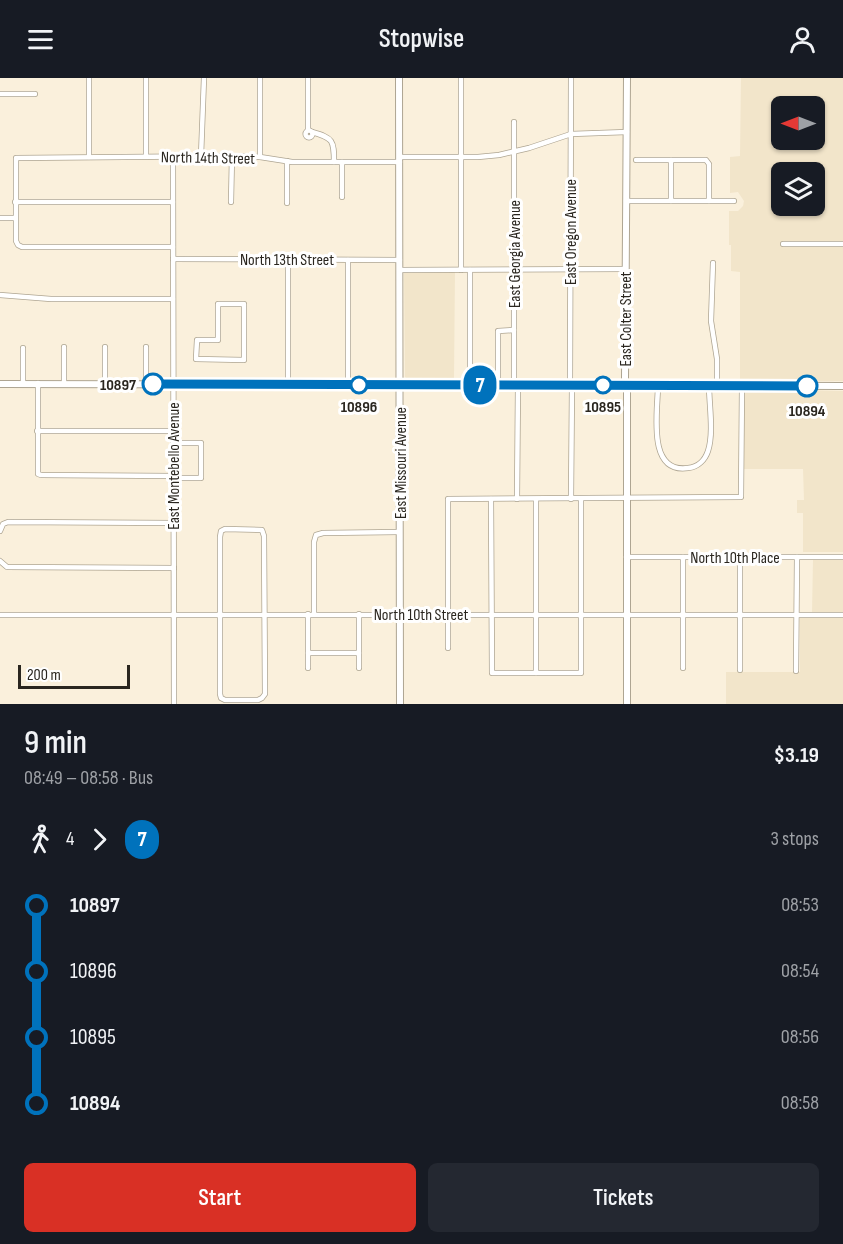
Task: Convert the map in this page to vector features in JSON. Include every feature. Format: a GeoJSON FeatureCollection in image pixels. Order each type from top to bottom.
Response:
{"type":"FeatureCollection","features":[{"type":"Feature","properties":{"kind":"street"},"geometry":{"type":"LineString","coordinates":[[89,78],[89,157]]}},
{"type":"Feature","properties":{"kind":"street"},"geometry":{"type":"LineString","coordinates":[[146,78],[146,156]]}},
{"type":"Feature","properties":{"kind":"street"},"geometry":{"type":"LineString","coordinates":[[201,156],[204,78]]}},
{"type":"Feature","properties":{"kind":"street"},"geometry":{"type":"LineString","coordinates":[[260,78],[260,157]]}},
{"type":"Feature","properties":{"kind":"street"},"geometry":{"type":"LineString","coordinates":[[308,78],[310,131],[332,141],[334,162]]}},
{"type":"Feature","properties":{"kind":"street","name":"East Missouri Avenue"},"geometry":{"type":"LineString","coordinates":[[399,78],[400,704]]}},
{"type":"Feature","properties":{"kind":"street"},"geometry":{"type":"LineString","coordinates":[[461,78],[461,270]]}},
{"type":"Feature","properties":{"kind":"street","name":"East Oregon Avenue"},"geometry":{"type":"LineString","coordinates":[[571,78],[572,499]]}},
{"type":"Feature","properties":{"kind":"street","name":"East Colter Street"},"geometry":{"type":"LineString","coordinates":[[627,78],[625,269],[627,704]]}},
{"type":"Feature","properties":{"kind":"street"},"geometry":{"type":"LineString","coordinates":[[0,94],[35,94]]}},
{"type":"Feature","properties":{"kind":"street","name":"East Georgia Avenue"},"geometry":{"type":"LineString","coordinates":[[514,122],[517,499]]}},
{"type":"Feature","properties":{"kind":"street","name":"North 14th Street"},"geometry":{"type":"LineString","coordinates":[[15,202],[16,158],[232,156],[287,161],[342,162],[461,157],[499,155],[571,134],[627,132]]}},
{"type":"Feature","properties":{"kind":"street","name":"East Montebello Avenue"},"geometry":{"type":"LineString","coordinates":[[173,156],[174,704]]}},
{"type":"Feature","properties":{"kind":"street"},"geometry":{"type":"LineString","coordinates":[[231,202],[232,156]]}},
{"type":"Feature","properties":{"kind":"street"},"geometry":{"type":"LineString","coordinates":[[636,160],[708,161],[709,201]]}},
{"type":"Feature","properties":{"kind":"street"},"geometry":{"type":"LineString","coordinates":[[671,160],[671,201]]}},
{"type":"Feature","properties":{"kind":"street"},"geometry":{"type":"LineString","coordinates":[[287,161],[287,203]]}},
{"type":"Feature","properties":{"kind":"street"},"geometry":{"type":"LineString","coordinates":[[342,162],[342,197]]}},
{"type":"Feature","properties":{"kind":"street"},"geometry":{"type":"LineString","coordinates":[[626,201],[734,201]]}},
{"type":"Feature","properties":{"kind":"street"},"geometry":{"type":"LineString","coordinates":[[173,202],[15,202],[16,241],[22,247],[173,247]]}},
{"type":"Feature","properties":{"kind":"street"},"geometry":{"type":"LineString","coordinates":[[0,218],[15,218]]}},
{"type":"Feature","properties":{"kind":"street"},"geometry":{"type":"LineString","coordinates":[[783,244],[843,244]]}},
{"type":"Feature","properties":{"kind":"street","name":"North 13th Street"},"geometry":{"type":"LineString","coordinates":[[173,259],[400,260]]}},
{"type":"Feature","properties":{"kind":"street"},"geometry":{"type":"LineString","coordinates":[[288,259],[288,385]]}},
{"type":"Feature","properties":{"kind":"street"},"geometry":{"type":"LineString","coordinates":[[348,260],[348,385]]}},
{"type":"Feature","properties":{"kind":"street"},"geometry":{"type":"LineString","coordinates":[[713,263],[711,321],[717,359],[717,385]]}},
{"type":"Feature","properties":{"kind":"street"},"geometry":{"type":"LineString","coordinates":[[400,270],[625,269]]}},
{"type":"Feature","properties":{"kind":"street"},"geometry":{"type":"LineString","coordinates":[[470,270],[470,385]]}},
{"type":"Feature","properties":{"kind":"street"},"geometry":{"type":"LineString","coordinates":[[0,295],[51,299],[173,299]]}},
{"type":"Feature","properties":{"kind":"street"},"geometry":{"type":"LineString","coordinates":[[218,304],[244,304],[244,360],[196,358],[197,340],[218,340],[218,304]]}},
{"type":"Feature","properties":{"kind":"street"},"geometry":{"type":"LineString","coordinates":[[498,385],[498,331],[514,330]]}},
{"type":"Feature","properties":{"kind":"street"},"geometry":{"type":"LineString","coordinates":[[64,347],[64,383]]}},
{"type":"Feature","properties":{"kind":"street"},"geometry":{"type":"LineString","coordinates":[[105,347],[105,384]]}},
{"type":"Feature","properties":{"kind":"street"},"geometry":{"type":"LineString","coordinates":[[146,347],[146,384]]}},
{"type":"Feature","properties":{"kind":"street"},"geometry":{"type":"LineString","coordinates":[[22,384],[23,348]]}},
{"type":"Feature","properties":{"kind":"street"},"geometry":{"type":"LineString","coordinates":[[38,383],[38,474],[201,478],[201,442],[173,442]]}},
{"type":"Feature","properties":{"kind":"street"},"geometry":{"type":"LineString","coordinates":[[0,384],[843,386]]}},
{"type":"Feature","properties":{"kind":"street"},"geometry":{"type":"LineString","coordinates":[[658,385],[657,440],[660,453],[665,462],[681,468],[696,465],[707,454],[710,442],[709,385]]}},
{"type":"Feature","properties":{"kind":"street"},"geometry":{"type":"LineString","coordinates":[[448,648],[448,499],[741,497],[742,386]]}},
{"type":"Feature","properties":{"kind":"street"},"geometry":{"type":"LineString","coordinates":[[37,431],[173,432]]}},
{"type":"Feature","properties":{"kind":"street"},"geometry":{"type":"LineString","coordinates":[[491,499],[492,673],[581,673],[581,499]]}},
{"type":"Feature","properties":{"kind":"street"},"geometry":{"type":"LineString","coordinates":[[536,499],[536,673]]}},
{"type":"Feature","properties":{"kind":"street"},"geometry":{"type":"LineString","coordinates":[[0,531],[3,524],[8,522],[174,523]]}},
{"type":"Feature","properties":{"kind":"street"},"geometry":{"type":"LineString","coordinates":[[225,529],[262,530],[264,536],[264,614],[265,694],[258,700],[221,698],[221,531],[225,529]]}},
{"type":"Feature","properties":{"kind":"street"},"geometry":{"type":"LineString","coordinates":[[308,668],[316,535],[399,532]]}},
{"type":"Feature","properties":{"kind":"street","name":"North 10th Place"},"geometry":{"type":"LineString","coordinates":[[627,557],[843,557]]}},
{"type":"Feature","properties":{"kind":"street"},"geometry":{"type":"LineString","coordinates":[[683,557],[683,668]]}},
{"type":"Feature","properties":{"kind":"street"},"geometry":{"type":"LineString","coordinates":[[740,557],[740,670]]}},
{"type":"Feature","properties":{"kind":"street"},"geometry":{"type":"LineString","coordinates":[[796,671],[797,557]]}},
{"type":"Feature","properties":{"kind":"street"},"geometry":{"type":"LineString","coordinates":[[1,563],[7,567],[174,568]]}},
{"type":"Feature","properties":{"kind":"street","name":"North 10th Street"},"geometry":{"type":"LineString","coordinates":[[0,615],[220,613],[843,615]]}},
{"type":"Feature","properties":{"kind":"street"},"geometry":{"type":"LineString","coordinates":[[359,614],[359,668]]}},
{"type":"Feature","properties":{"kind":"street"},"geometry":{"type":"LineString","coordinates":[[308,653],[359,653]]}},
{"type":"Feature","properties":{"kind":"shaded area"},"geometry":{"type":"Polygon","coordinates":[[[741,78],[843,78],[843,381],[740,381],[740,272],[731,271],[729,211],[738,211],[744,201],[738,192],[730,193],[730,157],[740,156],[741,78]]]}},
{"type":"Feature","properties":{"kind":"shaded area"},"geometry":{"type":"Polygon","coordinates":[[[455,272],[454,380],[409,381],[405,377],[404,273],[455,272]]]}},
{"type":"Feature","properties":{"kind":"shaded area"},"geometry":{"type":"Polygon","coordinates":[[[748,389],[843,391],[843,552],[803,552],[803,513],[797,513],[797,500],[804,500],[803,469],[744,469],[744,392],[748,389]]]}},
{"type":"Feature","properties":{"kind":"shaded area"},"geometry":{"type":"Polygon","coordinates":[[[813,559],[843,560],[843,612],[812,612],[813,559]]]}},
{"type":"Feature","properties":{"kind":"shaded area"},"geometry":{"type":"Polygon","coordinates":[[[800,618],[843,618],[843,704],[726,704],[726,672],[800,672],[800,618]]]}},
{"type":"Feature","properties":{"kind":"bus line","name":"7"},"geometry":{"type":"LineString","coordinates":[[153,384],[807,386]]}},
{"type":"Feature","properties":{"kind":"place","name":"10897"},"geometry":{"type":"Point","coordinates":[153,384]}},
{"type":"Feature","properties":{"kind":"place","name":"10896"},"geometry":{"type":"Point","coordinates":[359,385]}},
{"type":"Feature","properties":{"kind":"place","name":"10895"},"geometry":{"type":"Point","coordinates":[603,385]}},
{"type":"Feature","properties":{"kind":"place","name":"10894"},"geometry":{"type":"Point","coordinates":[807,386]}}]}
